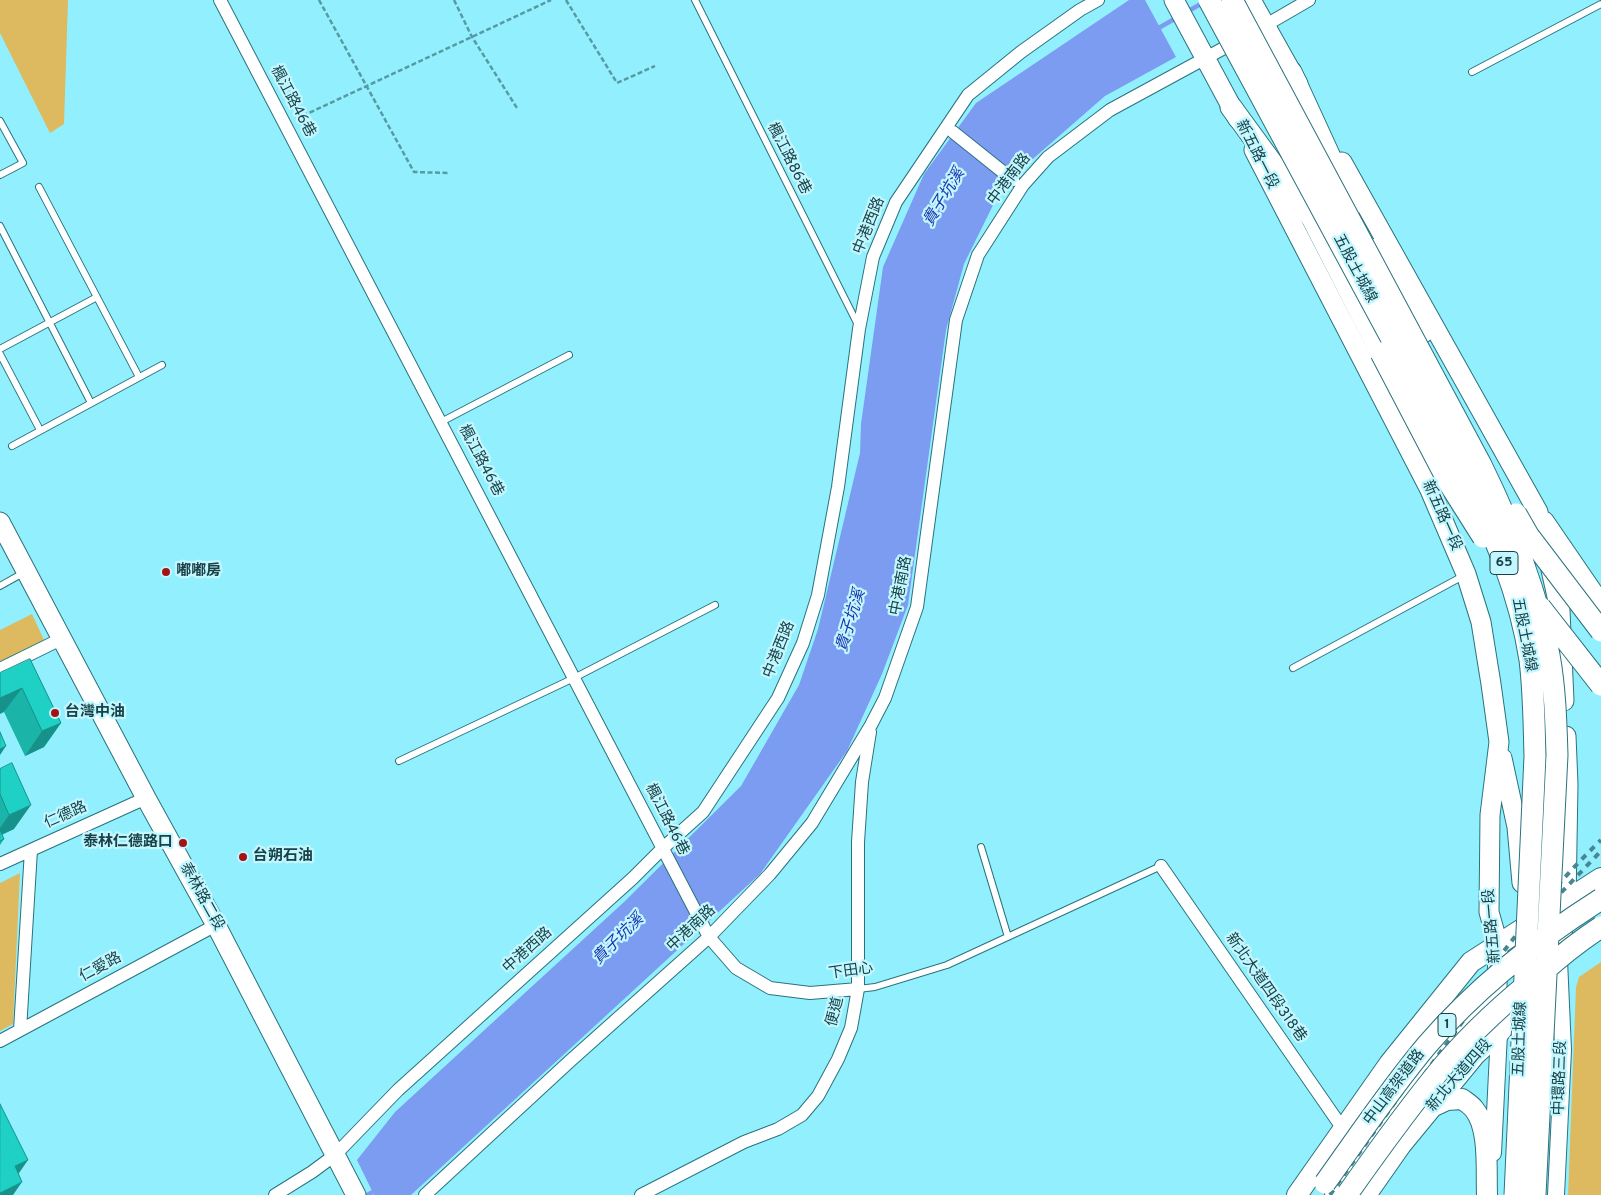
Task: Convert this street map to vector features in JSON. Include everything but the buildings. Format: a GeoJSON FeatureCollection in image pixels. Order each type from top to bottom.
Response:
{"type":"FeatureCollection","features":[{"type":"Feature","properties":{"kind":"highway","name":"五股土城線"},"geometry":{"type":"LineString","coordinates":[[1208,0],[1464,473],[1495,540],[1510,578],[1521,617],[1530,661],[1534,707],[1535,756],[1515,1195]]}},
{"type":"Feature","properties":{"kind":"highway","name":"五股土城線"},"geometry":{"type":"LineString","coordinates":[[1232,0],[1481,465],[1508,522],[1534,596],[1549,656],[1555,705],[1557,755],[1535,1195]]}},
{"type":"Feature","properties":{"kind":"highway"},"geometry":{"type":"LineString","coordinates":[[1291,72],[1349,199],[1423,332],[1488,465],[1528,535],[1601,631]]}},
{"type":"Feature","properties":{"kind":"highway"},"geometry":{"type":"LineString","coordinates":[[1231,107],[1312,218],[1449,483],[1478,530],[1601,684]]}},
{"type":"Feature","properties":{"kind":"highway","name":"中山高架道路"},"geometry":{"type":"LineString","coordinates":[[1338,1193],[1393,1088],[1428,1044],[1470,1000],[1518,958],[1570,919],[1601,899]]}},
{"type":"Feature","properties":{"kind":"highway","name":"中山高架道路"},"geometry":{"type":"LineString","coordinates":[[1338,1193],[1445,1064],[1477,1029],[1517,992],[1583,938],[1601,927]]}},
{"type":"Feature","properties":{"kind":"main road","name":"新五路一段"},"geometry":{"type":"LineString","coordinates":[[1174,0],[1430,490],[1466,574],[1481,622],[1499,742],[1490,815],[1489,912],[1498,944],[1496,998],[1499,1033]]}},
{"type":"Feature","properties":{"kind":"main road"},"geometry":{"type":"LineString","coordinates":[[1258,13],[1538,512],[1601,604]]}},
{"type":"Feature","properties":{"kind":"main road"},"geometry":{"type":"LineString","coordinates":[[1538,512],[1560,610],[1568,784],[1566,901],[1559,960]]}},
{"type":"Feature","properties":{"kind":"main road","name":"泰林路二段"},"geometry":{"type":"LineString","coordinates":[[0,522],[146,798],[216,925],[356,1195]]}},
{"type":"Feature","properties":{"kind":"main road"},"geometry":{"type":"LineString","coordinates":[[1499,742],[1517,827],[1526,927],[1559,960]]}},
{"type":"Feature","properties":{"kind":"main road","name":"1"},"geometry":{"type":"LineString","coordinates":[[1297,1195],[1389,1064],[1471,962],[1601,878]]}},
{"type":"Feature","properties":{"kind":"main road","name":"新北大道四段"},"geometry":{"type":"LineString","coordinates":[[1496,998],[1526,927]]}},
{"type":"Feature","properties":{"kind":"main road","name":"新北大道四段"},"geometry":{"type":"LineString","coordinates":[[1338,1193],[1429,1062],[1444,1044],[1496,998],[1530,976],[1601,938]]}},
{"type":"Feature","properties":{"kind":"main road","name":"新北大道四段"},"geometry":{"type":"LineString","coordinates":[[1338,1193],[1401,1145],[1475,1055],[1499,1033],[1559,960]]}},
{"type":"Feature","properties":{"kind":"main road"},"geometry":{"type":"LineString","coordinates":[[1434,1106],[1447,1100],[1462,1098],[1474,1107],[1481,1120],[1484,1138],[1486,1195]]}},
{"type":"Feature","properties":{"kind":"street","name":"楓江路46巷"},"geometry":{"type":"LineString","coordinates":[[220,0],[707,933]]}},
{"type":"Feature","properties":{"kind":"street","name":"中港西路"},"geometry":{"type":"LineString","coordinates":[[275,1195],[312,1172],[338,1161],[398,1090],[633,878],[665,852],[703,812],[778,698],[802,642],[818,595],[836,497],[859,329],[873,257],[896,202],[949,129],[968,95],[1021,52],[1080,10],[1098,0]]}},
{"type":"Feature","properties":{"kind":"street","name":"中港南路"},"geometry":{"type":"LineString","coordinates":[[425,1195],[770,874],[812,823],[871,725],[885,698],[917,607],[956,320],[978,255],[1018,182],[1110,110],[1202,52],[1258,13],[1309,0]]}},
{"type":"Feature","properties":{"kind":"street"},"geometry":{"type":"LineString","coordinates":[[949,129],[1018,182]]}},
{"type":"Feature","properties":{"kind":"street"},"geometry":{"type":"LineString","coordinates":[[0,669],[61,639]]}},
{"type":"Feature","properties":{"kind":"street","name":"便道"},"geometry":{"type":"LineString","coordinates":[[641,1195],[744,1142],[778,1129],[802,1115],[818,1096],[838,1059],[850,1028],[858,989],[858,842],[862,782],[871,725]]}},
{"type":"Feature","properties":{"kind":"street","name":"仁德路"},"geometry":{"type":"LineString","coordinates":[[0,864],[146,798]]}},
{"type":"Feature","properties":{"kind":"street"},"geometry":{"type":"LineString","coordinates":[[20,1030],[31,850]]}},
{"type":"Feature","properties":{"kind":"street","name":"新北大道四段318巷"},"geometry":{"type":"LineString","coordinates":[[1161,866],[1251,1006],[1343,1128]]}},
{"type":"Feature","properties":{"kind":"street","name":"仁愛路"},"geometry":{"type":"LineString","coordinates":[[0,1040],[216,925]]}},
{"type":"Feature","properties":{"kind":"street","name":"下田心"},"geometry":{"type":"LineString","coordinates":[[707,933],[736,968],[770,988],[810,993],[858,989]]}},
{"type":"Feature","properties":{"kind":"street","name":"中環路三段"},"geometry":{"type":"LineString","coordinates":[[1556,1195],[1563,1050],[1559,960]]}},
{"type":"Feature","properties":{"kind":"street"},"geometry":{"type":"LineString","coordinates":[[1491,1195],[1499,1033]]}},
{"type":"Feature","properties":{"kind":"lane","name":"楓江路86巷"},"geometry":{"type":"LineString","coordinates":[[695,0],[859,329]]}},
{"type":"Feature","properties":{"kind":"lane"},"geometry":{"type":"LineString","coordinates":[[1472,72],[1601,4]]}},
{"type":"Feature","properties":{"kind":"lane"},"geometry":{"type":"LineString","coordinates":[[0,121],[23,163],[0,176]]}},
{"type":"Feature","properties":{"kind":"lane"},"geometry":{"type":"LineString","coordinates":[[39,187],[138,377]]}},
{"type":"Feature","properties":{"kind":"lane"},"geometry":{"type":"LineString","coordinates":[[0,226],[91,403]]}},
{"type":"Feature","properties":{"kind":"lane"},"geometry":{"type":"LineString","coordinates":[[0,349],[96,297]]}},
{"type":"Feature","properties":{"kind":"lane"},"geometry":{"type":"LineString","coordinates":[[0,354],[40,430]]}},
{"type":"Feature","properties":{"kind":"lane"},"geometry":{"type":"LineString","coordinates":[[441,422],[569,356]]}},
{"type":"Feature","properties":{"kind":"lane"},"geometry":{"type":"LineString","coordinates":[[12,446],[162,365]]}},
{"type":"Feature","properties":{"kind":"lane"},"geometry":{"type":"LineString","coordinates":[[0,586],[26,572]]}},
{"type":"Feature","properties":{"kind":"lane"},"geometry":{"type":"LineString","coordinates":[[1293,668],[1466,574]]}},
{"type":"Feature","properties":{"kind":"lane"},"geometry":{"type":"LineString","coordinates":[[399,761],[574,678],[715,605]]}},
{"type":"Feature","properties":{"kind":"lane"},"geometry":{"type":"LineString","coordinates":[[981,847],[1008,937]]}},
{"type":"Feature","properties":{"kind":"lane","name":"下田心"},"geometry":{"type":"LineString","coordinates":[[858,989],[875,987],[947,965],[1161,866]]}},
{"type":"Feature","properties":{"kind":"path"},"geometry":{"type":"LineString","coordinates":[[319,0],[414,172],[448,173]]}},
{"type":"Feature","properties":{"kind":"path"},"geometry":{"type":"LineString","coordinates":[[454,0],[472,37],[517,108]]}},
{"type":"Feature","properties":{"kind":"path"},"geometry":{"type":"LineString","coordinates":[[285,124],[551,0]]}},
{"type":"Feature","properties":{"kind":"path"},"geometry":{"type":"LineString","coordinates":[[566,0],[617,84],[655,66]]}},
{"type":"Feature","properties":{"kind":"shaded area"},"geometry":{"type":"Polygon","coordinates":[[[0,0],[68,0],[64,124],[50,133],[0,33],[0,0]]]}},
{"type":"Feature","properties":{"kind":"shaded area"},"geometry":{"type":"Polygon","coordinates":[[[32,614],[44,640],[0,662],[0,630],[32,614]]]}},
{"type":"Feature","properties":{"kind":"shaded area"},"geometry":{"type":"Polygon","coordinates":[[[20,873],[13,1024],[0,1031],[0,883],[20,873]]]}},
{"type":"Feature","properties":{"kind":"shaded area"},"geometry":{"type":"Polygon","coordinates":[[[1601,962],[1601,1195],[1568,1195],[1576,987],[1579,977],[1601,962]]]}},
{"type":"Feature","properties":{"kind":"water"},"geometry":{"type":"Polygon","coordinates":[[[1129,0],[1145,0],[1176,57],[1105,96],[1003,185],[964,264],[946,330],[908,605],[882,674],[847,751],[760,874],[411,1195],[374,1195],[357,1160],[395,1112],[624,902],[741,786],[799,685],[818,629],[860,453],[861,424],[883,267],[924,174],[976,103],[1129,0]]]}},
{"type":"Feature","properties":{"kind":"waterway","name":"貴子坑溪"},"geometry":{"type":"LineString","coordinates":[[1185,13],[1204,2]]}},
{"type":"Feature","properties":{"kind":"waterway","name":"貴子坑溪"},"geometry":{"type":"LineString","coordinates":[[1155,30],[1178,17]]}},
{"type":"Feature","properties":{"kind":"waterway","name":"貴子坑溪"},"geometry":{"type":"LineString","coordinates":[[367,1195],[377,1190]]}},
{"type":"Feature","properties":{"kind":"railway"},"geometry":{"type":"LineString","coordinates":[[1330,1195],[1483,978],[1539,907],[1601,840]]}},
{"type":"Feature","properties":{"kind":"railway"},"geometry":{"type":"LineString","coordinates":[[1389,1123],[1532,926],[1601,851]]}},
{"type":"Feature","properties":{"kind":"place","name":"嘟嘟房"},"geometry":{"type":"Point","coordinates":[166,572]}},
{"type":"Feature","properties":{"kind":"place","name":"台灣中油"},"geometry":{"type":"Point","coordinates":[55,713]}},
{"type":"Feature","properties":{"kind":"place","name":"泰林仁德路口"},"geometry":{"type":"Point","coordinates":[183,843]}},
{"type":"Feature","properties":{"kind":"place","name":"台朔石油"},"geometry":{"type":"Point","coordinates":[243,857]}}]}
